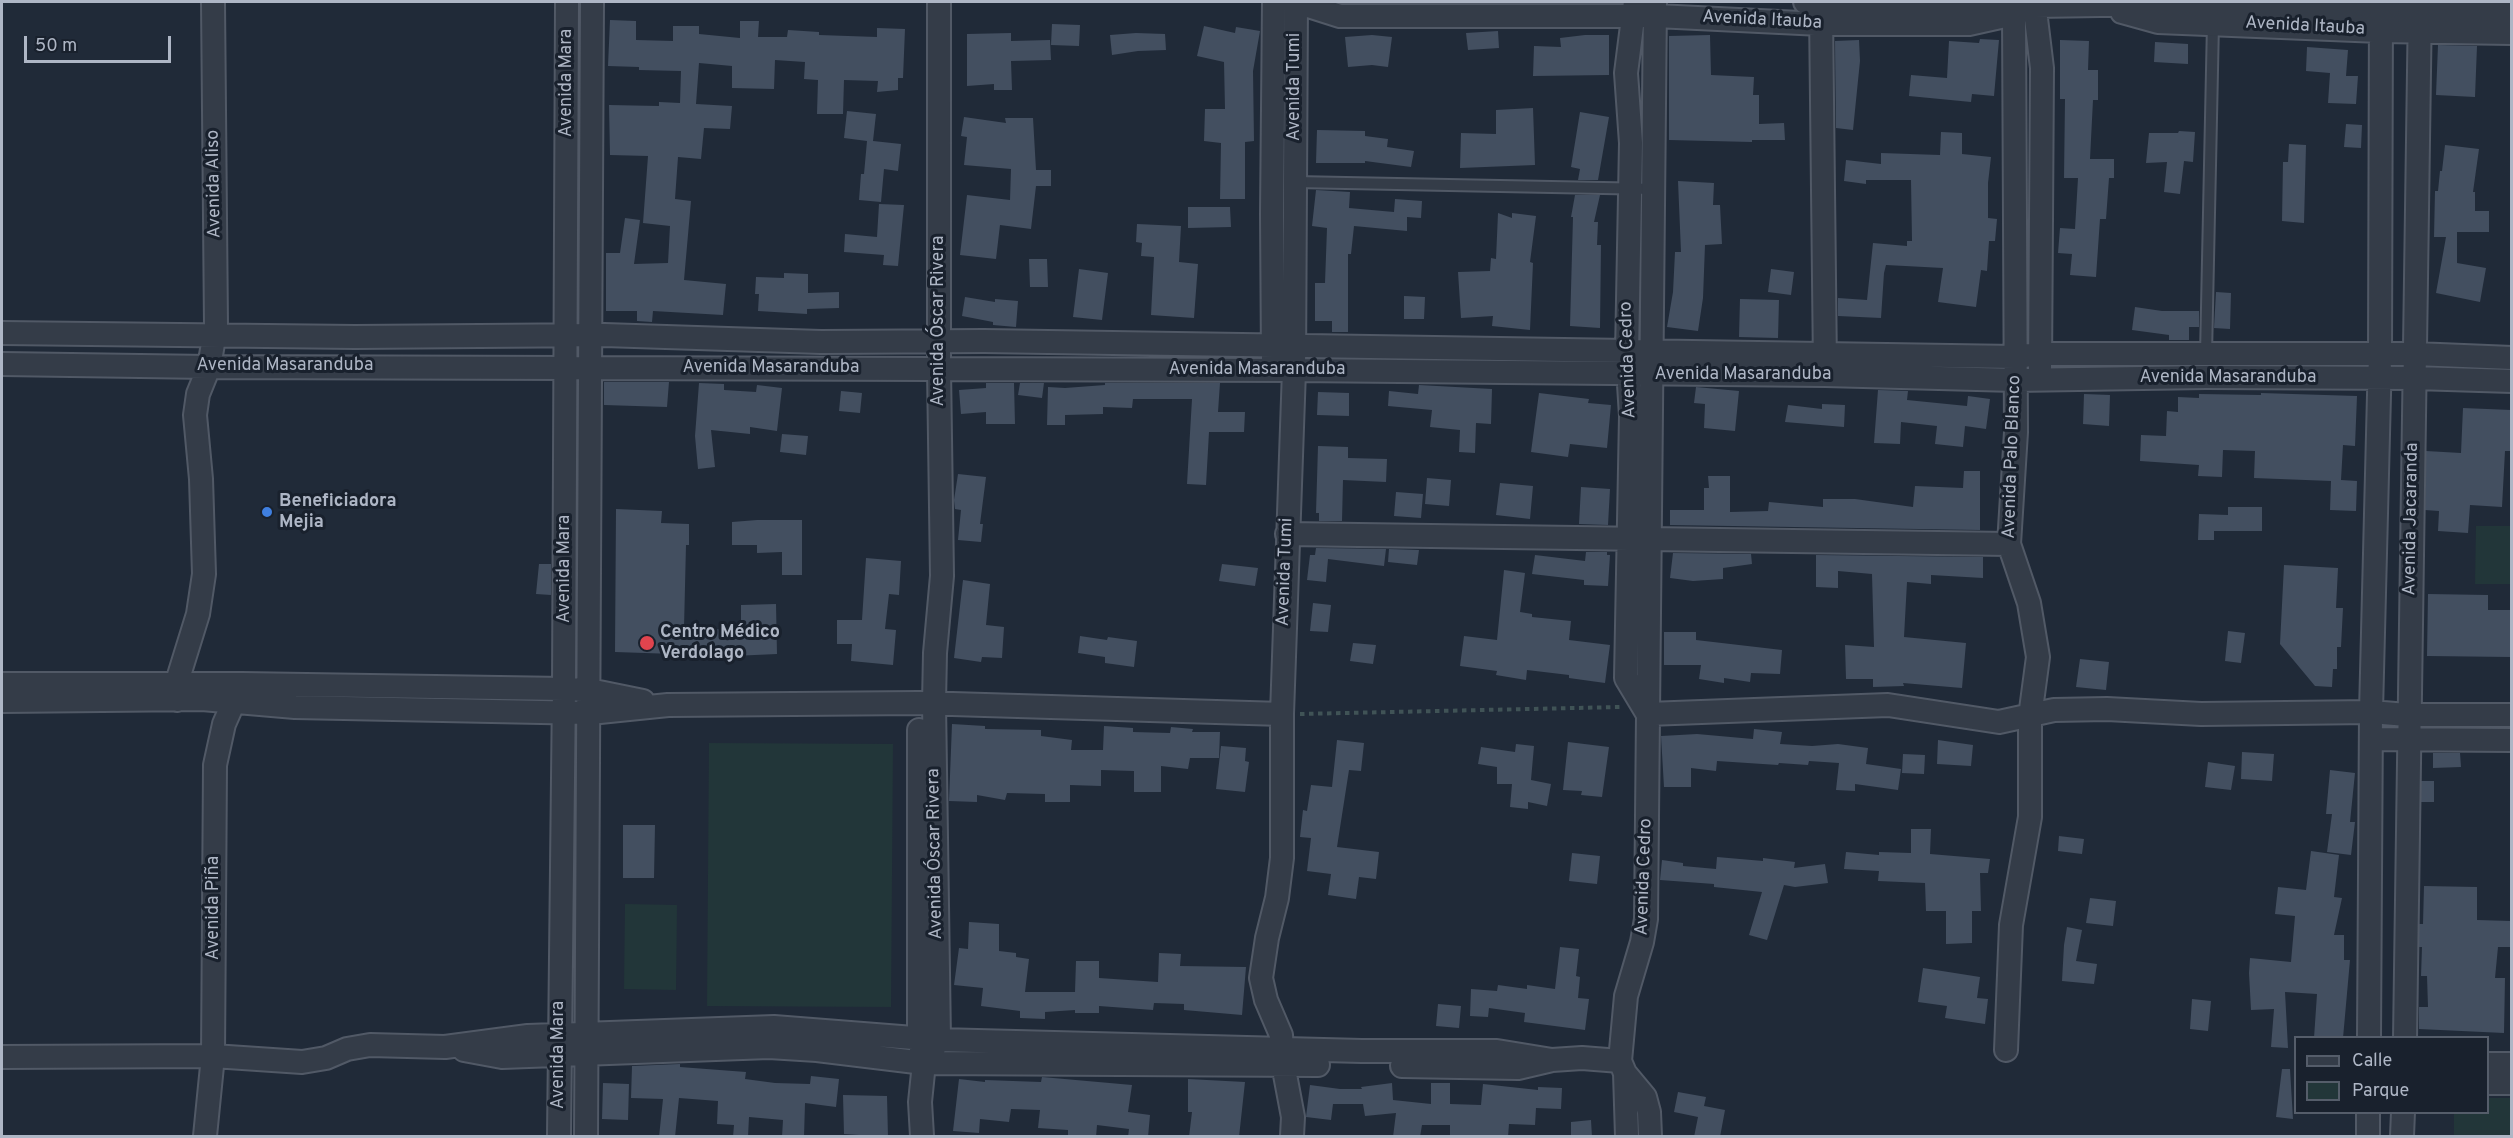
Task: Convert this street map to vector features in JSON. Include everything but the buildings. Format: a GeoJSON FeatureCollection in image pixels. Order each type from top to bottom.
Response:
{"type":"FeatureCollection","features":[{"type":"Feature","properties":{"kind":"street","name":"Avenida Aliso"},"geometry":{"type":"LineString","coordinates":[[176,692],[198,614],[204,574],[201,479],[195,415],[198,394],[209,367],[216,326],[213,2]]}},
{"type":"Feature","properties":{"kind":"street","name":"Avenida Mara"},"geometry":{"type":"LineString","coordinates":[[559,1137],[558,1045],[564,689],[567,2]]}},
{"type":"Feature","properties":{"kind":"street","name":"Avenida Mara"},"geometry":{"type":"LineString","coordinates":[[586,1137],[592,2]]}},
{"type":"Feature","properties":{"kind":"street","name":"Avenida Óscar Rivera"},"geometry":{"type":"LineString","coordinates":[[929,1039],[925,670],[936,641],[942,576],[939,369],[939,2]]}},
{"type":"Feature","properties":{"kind":"street","name":"Avenida Tumi"},"geometry":{"type":"LineString","coordinates":[[1274,2],[1272,214],[1284,347]]}},
{"type":"Feature","properties":{"kind":"street","name":"Avenida Itauba"},"geometry":{"type":"LineString","coordinates":[[1290,2],[1340,16],[1645,9],[1817,8],[1969,24],[2025,6],[2212,9],[2381,5],[2511,33]]}},
{"type":"Feature","properties":{"kind":"street","name":"Avenida Tumi"},"geometry":{"type":"LineString","coordinates":[[1292,1137],[1291,1098],[1282,1056],[1281,1035],[1266,1000],[1261,978],[1277,898],[1282,858],[1282,714],[1287,534],[1284,347],[1295,182],[1296,2]]}},
{"type":"Feature","properties":{"kind":"street","name":"Avenida Jacaranda"},"geometry":{"type":"LineString","coordinates":[[2369,1036],[2371,712],[2380,366],[2381,5]]}},
{"type":"Feature","properties":{"kind":"street","name":"Avenida Palo Blanco"},"geometry":{"type":"LineString","coordinates":[[2025,6],[2042,68],[2039,354],[2041,380]]}},
{"type":"Feature","properties":{"kind":"street","name":"Avenida Palo Blanco"},"geometry":{"type":"LineString","coordinates":[[2006,1050],[2011,925],[2030,817],[2030,717],[2037,657],[2029,603],[2009,544],[2016,432],[2015,357],[2025,6]]}},
{"type":"Feature","properties":{"kind":"street"},"geometry":{"type":"LineString","coordinates":[[1817,8],[1825,364],[2015,357],[2039,354],[2206,354],[2380,366],[2415,354],[2511,358]]}},
{"type":"Feature","properties":{"kind":"street","name":"Avenida Cedro"},"geometry":{"type":"LineString","coordinates":[[1639,538],[1627,364],[1631,143],[1626,74],[1645,9]]}},
{"type":"Feature","properties":{"kind":"street","name":"Avenida Cedro"},"geometry":{"type":"LineString","coordinates":[[1627,1137],[1623,1067],[1626,996],[1647,919],[1648,714],[1626,678],[1639,538],[1651,364],[1654,189],[1645,9]]}},
{"type":"Feature","properties":{"kind":"street","name":"Avenida Itauba"},"geometry":{"type":"LineString","coordinates":[[2212,9],[2380,31],[2420,14],[2511,13]]}},
{"type":"Feature","properties":{"kind":"street","name":"Avenida Jacaranda"},"geometry":{"type":"LineString","coordinates":[[2405,1036],[2407,715],[2420,14]]}},
{"type":"Feature","properties":{"kind":"street"},"geometry":{"type":"LineString","coordinates":[[2,333],[215,336],[590,335],[821,342],[939,341],[1284,347],[1627,364]]}},
{"type":"Feature","properties":{"kind":"street","name":"Avenida Masaranduba"},"geometry":{"type":"LineString","coordinates":[[2,364],[209,367],[1284,370],[1627,364],[1825,364],[2016,380],[2206,377],[2380,366],[2415,378],[2511,381]]}},
{"type":"Feature","properties":{"kind":"street"},"geometry":{"type":"LineString","coordinates":[[1287,534],[2009,544]]}},
{"type":"Feature","properties":{"kind":"street"},"geometry":{"type":"LineString","coordinates":[[2,684],[238,693],[564,689],[589,690],[668,705]]}},
{"type":"Feature","properties":{"kind":"street"},"geometry":{"type":"LineString","coordinates":[[2,701],[176,692]]}},
{"type":"Feature","properties":{"kind":"street"},"geometry":{"type":"LineString","coordinates":[[238,693],[294,707],[590,713],[668,705],[927,703],[1282,714]]}},
{"type":"Feature","properties":{"kind":"street","name":"Avenida Piña"},"geometry":{"type":"LineString","coordinates":[[205,1137],[213,1056],[215,765],[224,724],[238,693]]}},
{"type":"Feature","properties":{"kind":"street"},"geometry":{"type":"LineString","coordinates":[[1648,714],[1888,705],[1999,722],[2054,710],[2108,709],[2201,714],[2371,712],[2407,715],[2511,715]]}},
{"type":"Feature","properties":{"kind":"street"},"geometry":{"type":"LineString","coordinates":[[2371,739],[2511,740]]}},
{"type":"Feature","properties":{"kind":"street"},"geometry":{"type":"LineString","coordinates":[[587,1044],[774,1027],[929,1039],[1282,1056]]}},
{"type":"Feature","properties":{"kind":"street"},"geometry":{"type":"LineString","coordinates":[[922,1137],[920,1102],[929,1039]]}},
{"type":"Feature","properties":{"kind":"street"},"geometry":{"type":"LineString","coordinates":[[2,1057],[213,1056],[302,1062],[370,1046],[445,1047],[492,1040],[558,1045],[770,1047],[817,1050],[924,1063],[1497,1051],[1552,1060],[1582,1058],[1623,1067],[1645,1097],[1649,1113],[1650,1137]]}},
{"type":"Feature","properties":{"kind":"street"},"geometry":{"type":"LineString","coordinates":[[2489,1064],[2511,1064]]}},
{"type":"Feature","properties":{"kind":"street"},"geometry":{"type":"LineString","coordinates":[[2489,1083],[2511,1083]]}},
{"type":"Feature","properties":{"kind":"street"},"geometry":{"type":"LineString","coordinates":[[2368,1114],[2368,1137]]}},
{"type":"Feature","properties":{"kind":"street"},"geometry":{"type":"LineString","coordinates":[[2402,1137],[2403,1114]]}},
{"type":"Feature","properties":{"kind":"lane"},"geometry":{"type":"LineString","coordinates":[[2206,377],[2212,9]]}},
{"type":"Feature","properties":{"kind":"lane"},"geometry":{"type":"LineString","coordinates":[[1295,182],[1654,189]]}},
{"type":"Feature","properties":{"kind":"path"},"geometry":{"type":"LineString","coordinates":[[1282,714],[1638,707],[1648,714]]}},
{"type":"Feature","properties":{"kind":"green space"},"geometry":{"type":"Polygon","coordinates":[[[2476,526],[2511,526],[2511,584],[2475,584],[2476,526]]]}},
{"type":"Feature","properties":{"kind":"green space"},"geometry":{"type":"Polygon","coordinates":[[[709,743],[893,744],[891,1007],[707,1006],[709,743]]]}},
{"type":"Feature","properties":{"kind":"green space"},"geometry":{"type":"Polygon","coordinates":[[[625,904],[677,905],[676,990],[624,989],[625,904]]]}},
{"type":"Feature","properties":{"kind":"green space"},"geometry":{"type":"Polygon","coordinates":[[[2489,1098],[2511,1098],[2511,1136],[2454,1136],[2454,1114],[2489,1114],[2489,1098]]]}},
{"type":"Feature","properties":{"kind":"place","name":"Beneficiadora Mejia"},"geometry":{"type":"Point","coordinates":[267,512]}},
{"type":"Feature","properties":{"kind":"place","name":"Centro Médico Verdolago"},"geometry":{"type":"Point","coordinates":[647,643]}}]}
